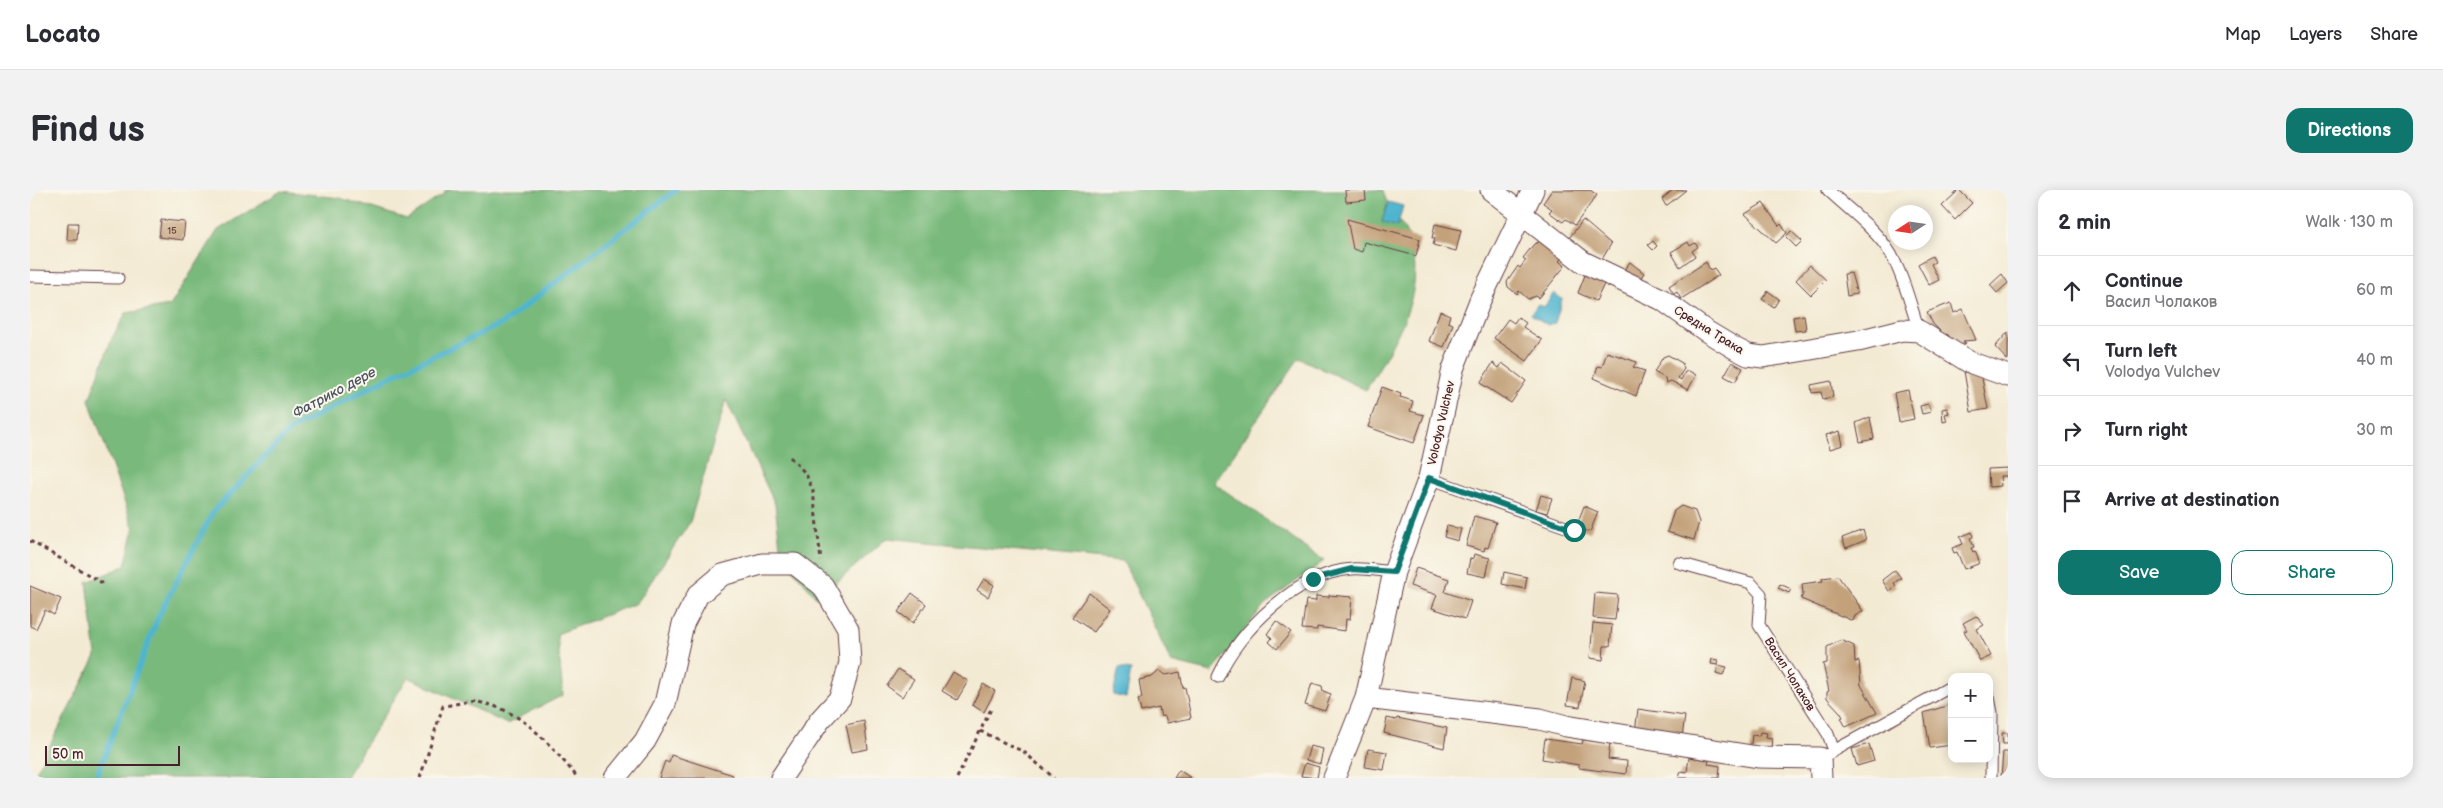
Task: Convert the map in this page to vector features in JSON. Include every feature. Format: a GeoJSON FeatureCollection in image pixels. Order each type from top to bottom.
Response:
{"type":"FeatureCollection","features":[{"type":"Feature","properties":{"kind":"street","name":"Средна Трака"},"geometry":{"type":"LineString","coordinates":[[1491,190],[1583,262],[1661,299],[1706,331],[1748,355],[1762,357],[1858,341],[1902,330],[1919,331]]}},
{"type":"Feature","properties":{"kind":"street","name":"Volodya Vulchev"},"geometry":{"type":"LineString","coordinates":[[1334,778],[1366,698],[1394,572],[1429,478],[1453,370],[1481,298],[1533,190]]}},
{"type":"Feature","properties":{"kind":"street"},"geometry":{"type":"LineString","coordinates":[[1919,331],[1969,362],[2008,376]]}},
{"type":"Feature","properties":{"kind":"street"},"geometry":{"type":"LineString","coordinates":[[615,778],[645,741],[665,704],[683,624],[698,595],[722,575],[762,564],[795,564],[823,586],[848,629],[850,663],[840,698],[820,720],[780,778]]}},
{"type":"Feature","properties":{"kind":"street"},"geometry":{"type":"LineString","coordinates":[[1366,698],[1540,719],[1566,726],[1758,757],[1825,762]]}},
{"type":"Feature","properties":{"kind":"lane"},"geometry":{"type":"LineString","coordinates":[[1828,190],[1877,236],[1890,253],[1906,290],[1919,331]]}},
{"type":"Feature","properties":{"kind":"lane"},"geometry":{"type":"LineString","coordinates":[[30,276],[118,278]]}},
{"type":"Feature","properties":{"kind":"lane"},"geometry":{"type":"LineString","coordinates":[[1429,478],[1574,530]]}},
{"type":"Feature","properties":{"kind":"lane","name":"Васил Чолаков"},"geometry":{"type":"LineString","coordinates":[[1680,563],[1752,582],[1761,594],[1759,625],[1828,734],[1825,762]]}},
{"type":"Feature","properties":{"kind":"lane"},"geometry":{"type":"LineString","coordinates":[[1218,677],[1225,661],[1250,629],[1269,611],[1313,579],[1352,569],[1394,572]]}},
{"type":"Feature","properties":{"kind":"lane"},"geometry":{"type":"LineString","coordinates":[[1825,762],[1948,688]]}},
{"type":"Feature","properties":{"kind":"lane"},"geometry":{"type":"LineString","coordinates":[[1991,778],[1992,718]]}},
{"type":"Feature","properties":{"kind":"path"},"geometry":{"type":"LineString","coordinates":[[790,457],[806,474],[813,491],[823,586]]}},
{"type":"Feature","properties":{"kind":"path"},"geometry":{"type":"LineString","coordinates":[[30,541],[106,584]]}},
{"type":"Feature","properties":{"kind":"path"},"geometry":{"type":"LineString","coordinates":[[420,778],[443,706],[477,702],[527,722],[543,736],[578,778]]}},
{"type":"Feature","properties":{"kind":"path"},"geometry":{"type":"LineString","coordinates":[[957,778],[992,707]]}},
{"type":"Feature","properties":{"kind":"path"},"geometry":{"type":"LineString","coordinates":[[980,731],[1024,752],[1054,778]]}},
{"type":"Feature","properties":{"kind":"green space"},"geometry":{"type":"Polygon","coordinates":[[[445,190],[1383,190],[1388,203],[1408,234],[1414,261],[1414,281],[1411,300],[1404,319],[1366,390],[1299,358],[1214,483],[1324,561],[1264,605],[1212,672],[1171,662],[1123,561],[887,538],[818,599],[781,555],[775,504],[726,400],[690,522],[637,603],[557,634],[563,695],[507,724],[408,677],[345,778],[33,778],[96,656],[87,582],[125,566],[134,529],[89,400],[112,338],[126,313],[170,306],[218,230],[281,191],[340,198],[407,219],[445,193],[445,190]]]}},
{"type":"Feature","properties":{"kind":"water"},"geometry":{"type":"Polygon","coordinates":[[[1388,202],[1403,206],[1397,227],[1382,222],[1388,202]]]}},
{"type":"Feature","properties":{"kind":"water"},"geometry":{"type":"Polygon","coordinates":[[[1554,293],[1562,299],[1555,323],[1548,325],[1531,314],[1538,304],[1544,307],[1554,293]]]}},
{"type":"Feature","properties":{"kind":"water"},"geometry":{"type":"Polygon","coordinates":[[[1119,668],[1131,670],[1126,698],[1113,695],[1119,668]]]}},
{"type":"Feature","properties":{"kind":"building"},"geometry":{"type":"Polygon","coordinates":[[[1345,190],[1365,190],[1366,200],[1346,202],[1345,190]]]}},
{"type":"Feature","properties":{"kind":"building"},"geometry":{"type":"Polygon","coordinates":[[[1552,190],[1590,190],[1597,195],[1575,225],[1566,219],[1563,222],[1549,212],[1552,209],[1543,203],[1552,190]]]}},
{"type":"Feature","properties":{"kind":"building"},"geometry":{"type":"Polygon","coordinates":[[[1673,190],[1686,190],[1666,206],[1662,199],[1673,190]]]}},
{"type":"Feature","properties":{"kind":"building"},"geometry":{"type":"Polygon","coordinates":[[[1959,190],[1972,203],[1955,220],[1942,206],[1959,190]]]}},
{"type":"Feature","properties":{"kind":"building"},"geometry":{"type":"Polygon","coordinates":[[[1763,203],[1779,226],[1781,224],[1787,233],[1776,243],[1745,214],[1763,203]]]}},
{"type":"Feature","properties":{"kind":"building"},"geometry":{"type":"Polygon","coordinates":[[[1347,219],[1420,239],[1416,256],[1364,242],[1362,252],[1353,249],[1347,219]]]}},
{"type":"Feature","properties":{"kind":"building"},"geometry":{"type":"Polygon","coordinates":[[[161,220],[185,222],[183,240],[159,237],[161,220]]]}},
{"type":"Feature","properties":{"kind":"building"},"geometry":{"type":"Polygon","coordinates":[[[1583,220],[1611,244],[1601,261],[1569,238],[1583,220]]]}},
{"type":"Feature","properties":{"kind":"building"},"geometry":{"type":"Polygon","coordinates":[[[68,223],[78,223],[77,240],[67,240],[68,223]]]}},
{"type":"Feature","properties":{"kind":"building"},"geometry":{"type":"Polygon","coordinates":[[[1435,224],[1461,230],[1456,251],[1433,245],[1435,238],[1432,238],[1435,224]]]}},
{"type":"Feature","properties":{"kind":"building"},"geometry":{"type":"Polygon","coordinates":[[[1791,231],[1802,241],[1796,247],[1786,237],[1791,231]]]}},
{"type":"Feature","properties":{"kind":"building"},"geometry":{"type":"Polygon","coordinates":[[[1541,241],[1562,258],[1559,261],[1565,266],[1539,298],[1536,296],[1528,299],[1519,291],[1517,294],[1508,287],[1507,282],[1518,266],[1520,268],[1526,260],[1523,258],[1534,244],[1541,241]]]}},
{"type":"Feature","properties":{"kind":"building"},"geometry":{"type":"Polygon","coordinates":[[[1653,241],[1657,246],[1653,250],[1648,245],[1653,241]]]}},
{"type":"Feature","properties":{"kind":"building"},"geometry":{"type":"Polygon","coordinates":[[[1688,242],[1690,246],[1695,243],[1698,247],[1692,251],[1695,256],[1680,267],[1671,252],[1688,242]]]}},
{"type":"Feature","properties":{"kind":"building"},"geometry":{"type":"Polygon","coordinates":[[[1932,256],[1935,262],[1931,264],[1939,280],[1929,285],[1918,264],[1932,256]]]}},
{"type":"Feature","properties":{"kind":"building"},"geometry":{"type":"Polygon","coordinates":[[[1630,262],[1644,273],[1638,282],[1623,271],[1630,262]]]}},
{"type":"Feature","properties":{"kind":"building"},"geometry":{"type":"Polygon","coordinates":[[[1706,262],[1710,270],[1714,268],[1719,275],[1681,299],[1677,292],[1674,294],[1669,286],[1706,262]]]}},
{"type":"Feature","properties":{"kind":"building"},"geometry":{"type":"Polygon","coordinates":[[[1810,265],[1826,280],[1811,295],[1796,280],[1810,265]]]}},
{"type":"Feature","properties":{"kind":"building"},"geometry":{"type":"Polygon","coordinates":[[[1587,270],[1605,282],[1596,301],[1578,293],[1587,270]]]}},
{"type":"Feature","properties":{"kind":"building"},"geometry":{"type":"Polygon","coordinates":[[[1851,273],[1857,294],[1847,296],[1844,274],[1851,273]]]}},
{"type":"Feature","properties":{"kind":"building"},"geometry":{"type":"Polygon","coordinates":[[[2002,274],[2008,283],[1997,293],[1990,285],[2002,274]]]}},
{"type":"Feature","properties":{"kind":"building"},"geometry":{"type":"Polygon","coordinates":[[[1768,291],[1779,299],[1774,307],[1762,299],[1768,291]]]}},
{"type":"Feature","properties":{"kind":"building"},"geometry":{"type":"Polygon","coordinates":[[[1951,303],[1954,313],[1963,309],[1976,340],[1963,341],[1966,343],[1958,346],[1947,334],[1944,335],[1933,324],[1927,312],[1951,303]]]}},
{"type":"Feature","properties":{"kind":"building"},"geometry":{"type":"Polygon","coordinates":[[[1440,311],[1450,315],[1448,322],[1453,324],[1444,347],[1429,341],[1440,311]]]}},
{"type":"Feature","properties":{"kind":"building"},"geometry":{"type":"Polygon","coordinates":[[[1804,315],[1806,330],[1795,331],[1793,317],[1804,315]]]}},
{"type":"Feature","properties":{"kind":"building"},"geometry":{"type":"Polygon","coordinates":[[[1518,317],[1526,323],[1523,327],[1542,340],[1527,361],[1494,338],[1508,319],[1514,323],[1518,317]]]}},
{"type":"Feature","properties":{"kind":"building"},"geometry":{"type":"Polygon","coordinates":[[[2008,332],[2008,359],[2007,360],[1995,347],[2008,332]]]}},
{"type":"Feature","properties":{"kind":"building"},"geometry":{"type":"Polygon","coordinates":[[[1607,352],[1637,362],[1633,367],[1645,371],[1636,396],[1594,378],[1598,366],[1602,367],[1607,352]]]}},
{"type":"Feature","properties":{"kind":"building"},"geometry":{"type":"Polygon","coordinates":[[[1668,355],[1682,363],[1684,369],[1678,378],[1681,380],[1685,372],[1689,371],[1696,375],[1688,390],[1671,381],[1666,383],[1665,378],[1654,372],[1663,357],[1668,355]]]}},
{"type":"Feature","properties":{"kind":"building"},"geometry":{"type":"Polygon","coordinates":[[[1732,362],[1743,368],[1735,382],[1724,376],[1732,362]]]}},
{"type":"Feature","properties":{"kind":"building"},"geometry":{"type":"Polygon","coordinates":[[[1493,363],[1499,368],[1502,363],[1526,381],[1511,403],[1480,383],[1493,363]]]}},
{"type":"Feature","properties":{"kind":"building"},"geometry":{"type":"Polygon","coordinates":[[[1980,368],[1988,409],[1971,412],[1964,371],[1980,368]]]}},
{"type":"Feature","properties":{"kind":"building"},"geometry":{"type":"Polygon","coordinates":[[[1831,381],[1833,397],[1823,399],[1821,392],[1812,393],[1811,385],[1831,381]]]}},
{"type":"Feature","properties":{"kind":"building"},"geometry":{"type":"Polygon","coordinates":[[[1382,387],[1401,394],[1400,397],[1413,401],[1410,411],[1424,415],[1414,443],[1368,427],[1382,387]]]}},
{"type":"Feature","properties":{"kind":"building"},"geometry":{"type":"Polygon","coordinates":[[[1908,390],[1914,419],[1899,422],[1894,393],[1908,390]]]}},
{"type":"Feature","properties":{"kind":"building"},"geometry":{"type":"Polygon","coordinates":[[[1928,404],[1931,412],[1922,414],[1920,406],[1928,404]]]}},
{"type":"Feature","properties":{"kind":"building"},"geometry":{"type":"Polygon","coordinates":[[[1947,408],[1949,413],[1945,414],[1947,421],[1943,422],[1942,409],[1947,408]]]}},
{"type":"Feature","properties":{"kind":"building"},"geometry":{"type":"Polygon","coordinates":[[[1870,417],[1874,439],[1860,442],[1856,423],[1870,417]]]}},
{"type":"Feature","properties":{"kind":"building"},"geometry":{"type":"Polygon","coordinates":[[[1840,431],[1843,445],[1830,449],[1826,435],[1840,431]]]}},
{"type":"Feature","properties":{"kind":"building"},"geometry":{"type":"Polygon","coordinates":[[[2008,468],[2008,476],[2000,476],[2001,486],[1989,487],[1988,469],[2008,468]]]}},
{"type":"Feature","properties":{"kind":"building"},"geometry":{"type":"Polygon","coordinates":[[[1541,495],[1552,498],[1547,513],[1536,510],[1541,495]]]}},
{"type":"Feature","properties":{"kind":"building"},"geometry":{"type":"Polygon","coordinates":[[[1584,506],[1598,512],[1590,532],[1576,527],[1584,506]]]}},
{"type":"Feature","properties":{"kind":"building"},"geometry":{"type":"Polygon","coordinates":[[[1681,506],[1695,511],[1699,522],[1694,540],[1667,532],[1674,511],[1681,506]]]}},
{"type":"Feature","properties":{"kind":"building"},"geometry":{"type":"Polygon","coordinates":[[[1474,516],[1496,522],[1488,548],[1485,547],[1484,551],[1466,546],[1474,516]]]}},
{"type":"Feature","properties":{"kind":"building"},"geometry":{"type":"Polygon","coordinates":[[[1447,526],[1461,529],[1458,541],[1444,537],[1447,526]]]}},
{"type":"Feature","properties":{"kind":"building"},"geometry":{"type":"Polygon","coordinates":[[[1863,530],[1866,540],[1846,548],[1842,538],[1863,530]]]}},
{"type":"Feature","properties":{"kind":"building"},"geometry":{"type":"Polygon","coordinates":[[[1972,532],[1973,537],[1970,538],[1974,547],[1971,548],[1973,552],[1975,551],[1979,561],[1978,564],[1964,569],[1957,552],[1954,553],[1952,548],[1963,544],[1960,537],[1972,532]]]}},
{"type":"Feature","properties":{"kind":"building"},"geometry":{"type":"Polygon","coordinates":[[[1474,554],[1490,558],[1486,577],[1467,573],[1470,559],[1473,558],[1474,554]]]}},
{"type":"Feature","properties":{"kind":"building"},"geometry":{"type":"Polygon","coordinates":[[[1416,568],[1449,579],[1445,592],[1471,601],[1465,619],[1432,608],[1437,595],[1410,586],[1416,568]]]}},
{"type":"Feature","properties":{"kind":"building"},"geometry":{"type":"Polygon","coordinates":[[[1895,570],[1901,578],[1894,583],[1896,586],[1889,591],[1882,580],[1895,570]]]}},
{"type":"Feature","properties":{"kind":"building"},"geometry":{"type":"Polygon","coordinates":[[[1504,572],[1527,577],[1525,589],[1502,584],[1504,572]]]}},
{"type":"Feature","properties":{"kind":"building"},"geometry":{"type":"Polygon","coordinates":[[[1838,576],[1863,611],[1855,616],[1853,621],[1801,599],[1803,594],[1802,584],[1823,581],[1822,578],[1838,576]]]}},
{"type":"Feature","properties":{"kind":"building"},"geometry":{"type":"Polygon","coordinates":[[[984,579],[994,585],[988,597],[977,590],[984,579]]]}},
{"type":"Feature","properties":{"kind":"building"},"geometry":{"type":"Polygon","coordinates":[[[1780,584],[1791,589],[1789,593],[1778,588],[1780,584]]]}},
{"type":"Feature","properties":{"kind":"building"},"geometry":{"type":"Polygon","coordinates":[[[30,586],[61,599],[54,615],[45,610],[36,629],[30,626],[30,586]]]}},
{"type":"Feature","properties":{"kind":"building"},"geometry":{"type":"Polygon","coordinates":[[[912,593],[926,604],[913,623],[898,612],[912,593]]]}},
{"type":"Feature","properties":{"kind":"building"},"geometry":{"type":"Polygon","coordinates":[[[1089,593],[1110,609],[1094,632],[1072,617],[1089,593]]]}},
{"type":"Feature","properties":{"kind":"building"},"geometry":{"type":"Polygon","coordinates":[[[1595,593],[1618,595],[1615,620],[1593,618],[1595,593]]]}},
{"type":"Feature","properties":{"kind":"building"},"geometry":{"type":"Polygon","coordinates":[[[1329,595],[1352,597],[1350,620],[1346,619],[1345,631],[1317,627],[1317,630],[1302,629],[1306,600],[1316,601],[1316,596],[1329,597],[1329,595]]]}},
{"type":"Feature","properties":{"kind":"building"},"geometry":{"type":"Polygon","coordinates":[[[1976,616],[1984,625],[1977,629],[1991,656],[1980,661],[1964,631],[1967,630],[1963,623],[1976,616]]]}},
{"type":"Feature","properties":{"kind":"building"},"geometry":{"type":"Polygon","coordinates":[[[1276,621],[1291,632],[1277,649],[1269,642],[1272,638],[1267,634],[1276,621]]]}},
{"type":"Feature","properties":{"kind":"building"},"geometry":{"type":"Polygon","coordinates":[[[1593,623],[1612,625],[1610,646],[1604,646],[1603,660],[1590,658],[1593,623]]]}},
{"type":"Feature","properties":{"kind":"building"},"geometry":{"type":"Polygon","coordinates":[[[1841,640],[1854,646],[1855,662],[1859,661],[1861,685],[1877,713],[1846,727],[1840,712],[1827,698],[1827,692],[1829,691],[1823,664],[1827,663],[1827,647],[1841,640]]]}},
{"type":"Feature","properties":{"kind":"building"},"geometry":{"type":"Polygon","coordinates":[[[1712,659],[1718,660],[1717,665],[1711,664],[1712,659]]]}},
{"type":"Feature","properties":{"kind":"building"},"geometry":{"type":"Polygon","coordinates":[[[1718,665],[1727,667],[1723,675],[1716,673],[1718,665]]]}},
{"type":"Feature","properties":{"kind":"building"},"geometry":{"type":"Polygon","coordinates":[[[898,669],[914,679],[902,697],[887,686],[898,669]]]}},
{"type":"Feature","properties":{"kind":"building"},"geometry":{"type":"Polygon","coordinates":[[[1159,671],[1166,675],[1180,672],[1191,718],[1167,723],[1165,716],[1161,717],[1159,708],[1141,712],[1138,699],[1142,698],[1139,680],[1152,677],[1159,671]]]}},
{"type":"Feature","properties":{"kind":"building"},"geometry":{"type":"Polygon","coordinates":[[[953,672],[968,681],[957,700],[942,691],[953,672]]]}},
{"type":"Feature","properties":{"kind":"building"},"geometry":{"type":"Polygon","coordinates":[[[1572,678],[1585,681],[1580,707],[1567,705],[1572,678]]]}},
{"type":"Feature","properties":{"kind":"building"},"geometry":{"type":"Polygon","coordinates":[[[1312,683],[1322,686],[1323,691],[1331,694],[1325,711],[1305,705],[1312,683]]]}},
{"type":"Feature","properties":{"kind":"building"},"geometry":{"type":"Polygon","coordinates":[[[983,684],[995,691],[984,712],[972,705],[983,684]]]}},
{"type":"Feature","properties":{"kind":"building"},"geometry":{"type":"Polygon","coordinates":[[[1948,705],[1948,746],[1930,748],[1924,713],[1948,705]]]}},
{"type":"Feature","properties":{"kind":"building"},"geometry":{"type":"Polygon","coordinates":[[[1638,709],[1685,716],[1682,737],[1635,732],[1638,709]]]}},
{"type":"Feature","properties":{"kind":"building"},"geometry":{"type":"Polygon","coordinates":[[[1387,718],[1396,720],[1397,718],[1447,728],[1444,748],[1384,733],[1387,718]]]}},
{"type":"Feature","properties":{"kind":"building"},"geometry":{"type":"Polygon","coordinates":[[[864,721],[868,749],[852,752],[846,725],[864,721]]]}},
{"type":"Feature","properties":{"kind":"building"},"geometry":{"type":"Polygon","coordinates":[[[1760,732],[1767,733],[1766,737],[1772,738],[1771,749],[1750,752],[1752,735],[1759,736],[1760,732]]]}},
{"type":"Feature","properties":{"kind":"building"},"geometry":{"type":"Polygon","coordinates":[[[2002,733],[2008,733],[2008,744],[2003,744],[2002,733]]]}},
{"type":"Feature","properties":{"kind":"building"},"geometry":{"type":"Polygon","coordinates":[[[1545,739],[1582,744],[1583,740],[1610,743],[1608,759],[1627,761],[1626,774],[1579,768],[1579,765],[1542,759],[1545,739]]]}},
{"type":"Feature","properties":{"kind":"building"},"geometry":{"type":"Polygon","coordinates":[[[1869,744],[1874,761],[1857,766],[1852,749],[1869,744]]]}},
{"type":"Feature","properties":{"kind":"building"},"geometry":{"type":"Polygon","coordinates":[[[1310,746],[1323,749],[1320,764],[1306,760],[1310,746]]]}},
{"type":"Feature","properties":{"kind":"building"},"geometry":{"type":"Polygon","coordinates":[[[1368,749],[1387,752],[1384,770],[1365,767],[1368,749]]]}},
{"type":"Feature","properties":{"kind":"building"},"geometry":{"type":"Polygon","coordinates":[[[2003,752],[2008,752],[2008,778],[2001,778],[2003,752]]]}},
{"type":"Feature","properties":{"kind":"building"},"geometry":{"type":"Polygon","coordinates":[[[671,755],[733,775],[732,778],[659,778],[665,761],[669,763],[671,755]]]}},
{"type":"Feature","properties":{"kind":"building"},"geometry":{"type":"Polygon","coordinates":[[[1689,757],[1709,760],[1708,764],[1720,766],[1719,778],[1679,778],[1681,771],[1687,772],[1689,757]]]}},
{"type":"Feature","properties":{"kind":"building"},"geometry":{"type":"Polygon","coordinates":[[[1305,763],[1319,767],[1317,778],[1301,776],[1305,763]]]}},
{"type":"Feature","properties":{"kind":"building"},"geometry":{"type":"Polygon","coordinates":[[[1179,770],[1191,778],[1174,778],[1179,770]]]}},
{"type":"Feature","properties":{"kind":"waterway","name":"Фатрико дере"},"geometry":{"type":"LineString","coordinates":[[96,778],[159,615],[213,512],[290,430],[391,376],[503,323],[676,190]]}},
{"type":"Feature","properties":{"kind":"route"},"geometry":{"type":"LineString","coordinates":[[1313,579],[1352,569],[1394,572],[1429,478],[1574,530]]}}]}
